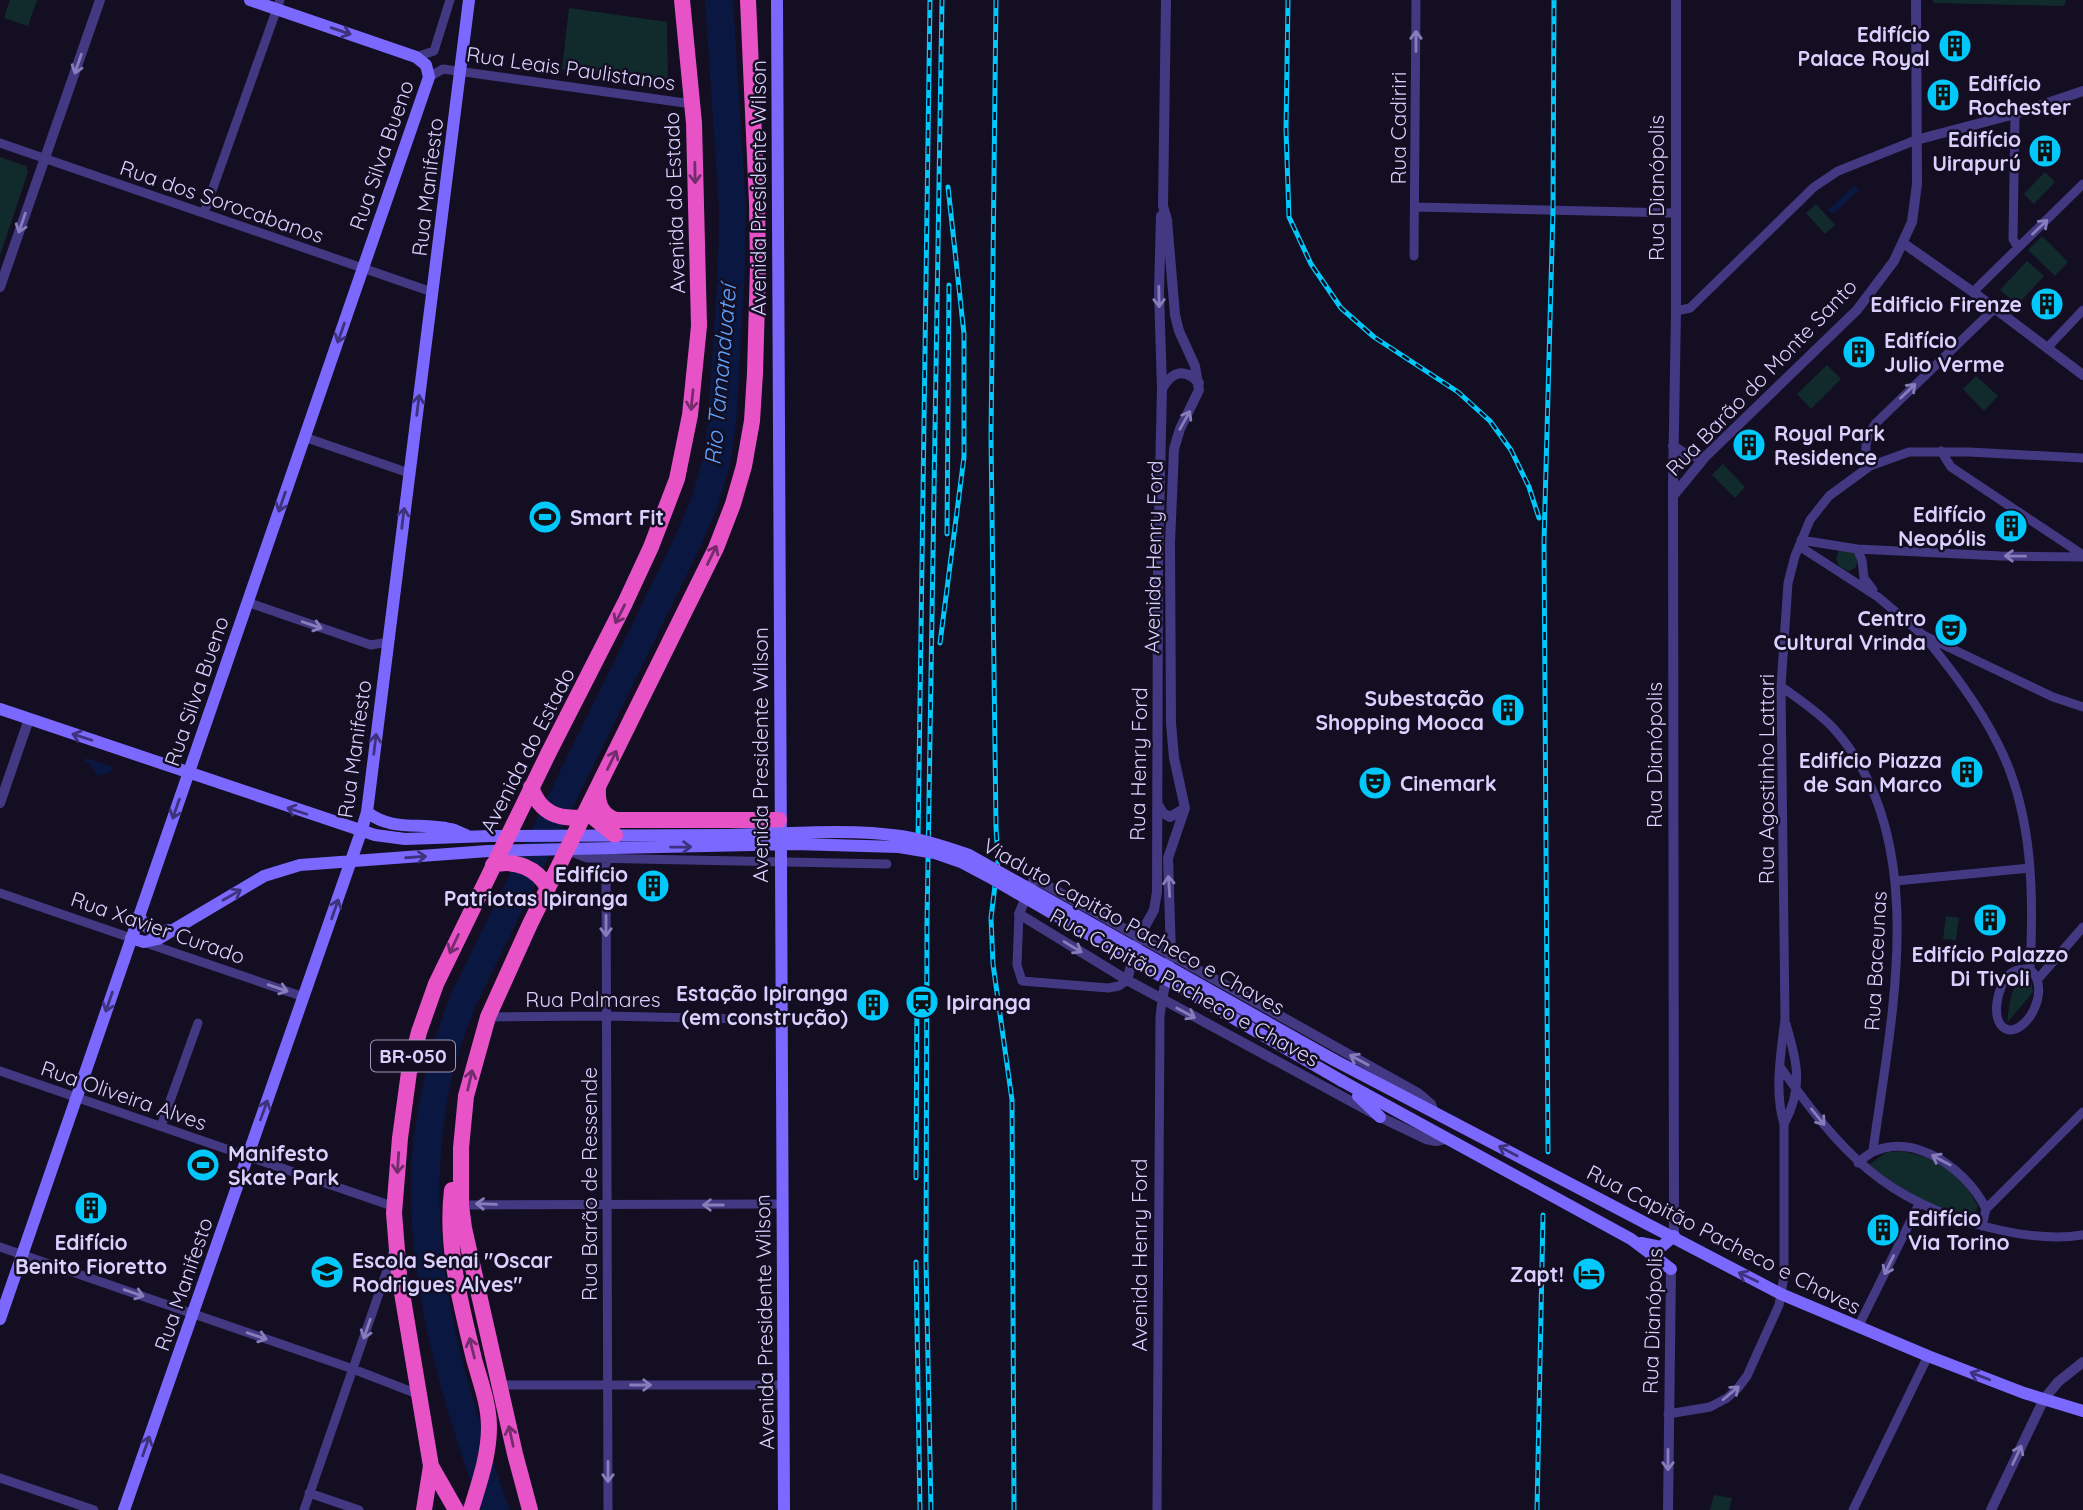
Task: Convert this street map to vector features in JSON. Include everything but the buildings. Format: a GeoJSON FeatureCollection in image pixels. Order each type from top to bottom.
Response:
{"type":"FeatureCollection","features":[{"type":"Feature","properties":{"kind":"highway","name":"Avenida do Estado"},"geometry":{"type":"LineString","coordinates":[[452,1503],[431,1466],[399,1275],[395,1207],[400,1138],[409,1072],[419,1031],[436,984],[651,547],[671,499],[680,466],[690,415],[699,326],[692,104],[682,0]]}},
{"type":"Feature","properties":{"kind":"highway","name":"BR-050"},"geometry":{"type":"LineString","coordinates":[[471,1510],[487,1451],[489,1425],[455,1272],[451,1199],[454,1167],[461,1148],[466,1096],[488,1017],[548,888],[720,540],[744,466],[753,405],[758,266],[748,0]]}},
{"type":"Feature","properties":{"kind":"highway"},"geometry":{"type":"LineString","coordinates":[[531,788],[537,800],[549,813],[565,818],[585,814],[596,821],[611,847]]}},
{"type":"Feature","properties":{"kind":"highway"},"geometry":{"type":"LineString","coordinates":[[598,788],[602,810],[616,820],[779,820]]}},
{"type":"Feature","properties":{"kind":"highway"},"geometry":{"type":"LineString","coordinates":[[501,850],[510,863],[526,867],[539,876],[548,888]]}},
{"type":"Feature","properties":{"kind":"highway"},"geometry":{"type":"LineString","coordinates":[[461,1148],[461,1205],[499,1385],[529,1506]]}},
{"type":"Feature","properties":{"kind":"highway","name":"BR-050"},"geometry":{"type":"LineString","coordinates":[[424,1510],[431,1466]]}},
{"type":"Feature","properties":{"kind":"main road"},"geometry":{"type":"LineString","coordinates":[[250,0],[278,5],[416,57],[426,65],[429,77]]}},
{"type":"Feature","properties":{"kind":"main road","name":"Rua Manifesto"},"geometry":{"type":"LineString","coordinates":[[124,1510],[352,862],[366,812],[469,0]]}},
{"type":"Feature","properties":{"kind":"main road","name":"Avenida Presidente Wilson"},"geometry":{"type":"LineString","coordinates":[[776,0],[784,1510]]}},
{"type":"Feature","properties":{"kind":"main road","name":"Rua Silva Bueno"},"geometry":{"type":"LineString","coordinates":[[0,1319],[76,1097],[138,940],[139,915],[429,77]]}},
{"type":"Feature","properties":{"kind":"main road"},"geometry":{"type":"LineString","coordinates":[[0,709],[361,832],[405,839],[470,836]]}},
{"type":"Feature","properties":{"kind":"main road"},"geometry":{"type":"LineString","coordinates":[[366,812],[392,824],[449,828],[501,850]]}},
{"type":"Feature","properties":{"kind":"main road","name":"Viaduto Capitão Pacheco e Chaves"},"geometry":{"type":"LineString","coordinates":[[611,847],[866,833],[935,843],[993,867],[1334,1060]]}},
{"type":"Feature","properties":{"kind":"main road","name":"Viaduto Capitão Pacheco e Chaves"},"geometry":{"type":"LineString","coordinates":[[501,850],[571,843],[611,847],[795,844],[899,847],[935,853],[961,862],[993,879],[1342,1081]]}},
{"type":"Feature","properties":{"kind":"main road"},"geometry":{"type":"LineString","coordinates":[[138,940],[158,939],[272,872],[300,865],[501,850]]}},
{"type":"Feature","properties":{"kind":"main road"},"geometry":{"type":"LineString","coordinates":[[139,915],[147,928],[158,932],[173,929]]}},
{"type":"Feature","properties":{"kind":"main road","name":"Rua Capitão Pacheco e Chaves"},"geometry":{"type":"LineString","coordinates":[[1334,1060],[1781,1294],[1928,1356],[2083,1411]]}},
{"type":"Feature","properties":{"kind":"main road"},"geometry":{"type":"LineString","coordinates":[[1342,1081],[1380,1117]]}},
{"type":"Feature","properties":{"kind":"main road","name":"Rua Capitão Pacheco e Chaves"},"geometry":{"type":"LineString","coordinates":[[1342,1081],[1407,1125],[1445,1139],[1631,1239],[1671,1269]]}},
{"type":"Feature","properties":{"kind":"main road"},"geometry":{"type":"LineString","coordinates":[[1407,1125],[1422,1113],[1440,1115]]}},
{"type":"Feature","properties":{"kind":"main road"},"geometry":{"type":"LineString","coordinates":[[1554,1198],[1564,1193],[1569,1182]]}},
{"type":"Feature","properties":{"kind":"main road"},"geometry":{"type":"LineString","coordinates":[[1631,1239],[1658,1248],[1665,1246],[1674,1236]]}},
{"type":"Feature","properties":{"kind":"main road","name":"Rua Dianópolis"},"geometry":{"type":"LineString","coordinates":[[1671,1269],[1674,1236]]}},
{"type":"Feature","properties":{"kind":"street"},"geometry":{"type":"LineString","coordinates":[[0,287],[100,0]]}},
{"type":"Feature","properties":{"kind":"street"},"geometry":{"type":"LineString","coordinates":[[416,57],[431,53],[435,48],[450,0]]}},
{"type":"Feature","properties":{"kind":"street"},"geometry":{"type":"LineString","coordinates":[[1166,0],[1163,206],[1167,220],[1175,315],[1199,383]]}},
{"type":"Feature","properties":{"kind":"street","name":"Rua Cadiriri"},"geometry":{"type":"LineString","coordinates":[[1414,256],[1416,0]]}},
{"type":"Feature","properties":{"kind":"street","name":"Rua Dianópolis"},"geometry":{"type":"LineString","coordinates":[[1674,1236],[1673,446],[1676,0]]}},
{"type":"Feature","properties":{"kind":"street","name":"Rua Barão do Monte Santo"},"geometry":{"type":"LineString","coordinates":[[1673,496],[1704,457],[1857,310],[1878,284],[1903,243],[1912,222],[1916,201],[1916,0]]}},
{"type":"Feature","properties":{"kind":"street"},"geometry":{"type":"LineString","coordinates":[[204,213],[278,5]]}},
{"type":"Feature","properties":{"kind":"street","name":"Rua Leais Paulistanos"},"geometry":{"type":"LineString","coordinates":[[429,77],[443,69],[692,104]]}},
{"type":"Feature","properties":{"kind":"street"},"geometry":{"type":"LineString","coordinates":[[1676,311],[1690,308],[1814,187],[1838,170],[1916,140],[2015,114],[2083,91]]}},
{"type":"Feature","properties":{"kind":"street"},"geometry":{"type":"LineString","coordinates":[[2015,114],[2014,239],[2018,248]]}},
{"type":"Feature","properties":{"kind":"street","name":"Rua dos Sorocabanos"},"geometry":{"type":"LineString","coordinates":[[0,143],[432,292]]}},
{"type":"Feature","properties":{"kind":"street"},"geometry":{"type":"LineString","coordinates":[[1973,292],[2083,184]]}},
{"type":"Feature","properties":{"kind":"street","name":"Rua Henry Ford"},"geometry":{"type":"LineString","coordinates":[[1127,980],[1139,937],[1151,919],[1156,903],[1162,389],[1158,292],[1163,206]]}},
{"type":"Feature","properties":{"kind":"street"},"geometry":{"type":"LineString","coordinates":[[1415,208],[1674,214]]}},
{"type":"Feature","properties":{"kind":"street"},"geometry":{"type":"LineString","coordinates":[[1903,243],[2083,375]]}},
{"type":"Feature","properties":{"kind":"street"},"geometry":{"type":"LineString","coordinates":[[1870,466],[1865,445],[1866,438],[1875,424],[1995,308]]}},
{"type":"Feature","properties":{"kind":"street"},"geometry":{"type":"LineString","coordinates":[[2047,348],[2083,310]]}},
{"type":"Feature","properties":{"kind":"street"},"geometry":{"type":"LineString","coordinates":[[1162,389],[1168,378],[1177,373],[1186,373],[1199,383]]}},
{"type":"Feature","properties":{"kind":"street","name":"Avenida Henry Ford"},"geometry":{"type":"LineString","coordinates":[[1185,808],[1174,758],[1171,723],[1171,488],[1176,438],[1197,398],[1199,383]]}},
{"type":"Feature","properties":{"kind":"street"},"geometry":{"type":"LineString","coordinates":[[304,437],[409,473]]}},
{"type":"Feature","properties":{"kind":"street"},"geometry":{"type":"LineString","coordinates":[[1673,446],[1689,456],[1704,457]]}},
{"type":"Feature","properties":{"kind":"street"},"geometry":{"type":"LineString","coordinates":[[1941,451],[1951,467],[2083,556]]}},
{"type":"Feature","properties":{"kind":"street","name":"Rua Agostinho Lattari"},"geometry":{"type":"LineString","coordinates":[[1785,1019],[1781,687],[1788,583],[1810,520],[1829,496],[1870,466],[1909,452],[1941,451],[2083,458]]}},
{"type":"Feature","properties":{"kind":"street"},"geometry":{"type":"LineString","coordinates":[[1800,543],[2001,556],[2083,556]]}},
{"type":"Feature","properties":{"kind":"street"},"geometry":{"type":"LineString","coordinates":[[1800,543],[1878,597],[1923,635],[1956,676],[1999,746],[2016,792],[2030,868],[2030,969],[2038,979],[2039,995],[2025,1022],[2015,1030],[2001,1026],[1998,1004],[2004,982],[2018,970],[2030,969]]}},
{"type":"Feature","properties":{"kind":"street"},"geometry":{"type":"LineString","coordinates":[[1837,547],[1837,569]]}},
{"type":"Feature","properties":{"kind":"street"},"geometry":{"type":"LineString","coordinates":[[1857,548],[1862,560],[1864,579],[1878,597]]}},
{"type":"Feature","properties":{"kind":"street"},"geometry":{"type":"LineString","coordinates":[[247,602],[371,645],[388,642]]}},
{"type":"Feature","properties":{"kind":"street"},"geometry":{"type":"LineString","coordinates":[[1923,635],[2053,697],[2083,707]]}},
{"type":"Feature","properties":{"kind":"street","name":"Rua Baceunas"},"geometry":{"type":"LineString","coordinates":[[1781,687],[1835,730],[1861,770],[1874,796],[1884,827],[1896,881],[1897,955],[1894,1001],[1873,1150]]}},
{"type":"Feature","properties":{"kind":"street"},"geometry":{"type":"LineString","coordinates":[[0,803],[29,719]]}},
{"type":"Feature","properties":{"kind":"street"},"geometry":{"type":"LineString","coordinates":[[1158,806],[1170,817],[1185,808]]}},
{"type":"Feature","properties":{"kind":"street"},"geometry":{"type":"LineString","coordinates":[[1162,1000],[1171,954],[1168,858],[1185,808]]}},
{"type":"Feature","properties":{"kind":"street"},"geometry":{"type":"LineString","coordinates":[[611,847],[779,860],[887,864]]}},
{"type":"Feature","properties":{"kind":"street","name":"Rua Barão de Ressende"},"geometry":{"type":"LineString","coordinates":[[608,1510],[606,1016],[611,847]]}},
{"type":"Feature","properties":{"kind":"street"},"geometry":{"type":"LineString","coordinates":[[1896,881],[2030,868]]}},
{"type":"Feature","properties":{"kind":"street","name":"Rua Capitão Pacheco e Chaves"},"geometry":{"type":"LineString","coordinates":[[1407,1125],[1380,1117],[1162,1000],[1018,914],[1032,883],[1036,880],[1418,1093],[1440,1115]]}},
{"type":"Feature","properties":{"kind":"street","name":"Rua Xavier Curado"},"geometry":{"type":"LineString","coordinates":[[0,893],[304,997]]}},
{"type":"Feature","properties":{"kind":"street"},"geometry":{"type":"LineString","coordinates":[[1018,914],[1017,965],[1022,981],[1108,988],[1119,986],[1127,980]]}},
{"type":"Feature","properties":{"kind":"street"},"geometry":{"type":"LineString","coordinates":[[2038,979],[2083,927]]}},
{"type":"Feature","properties":{"kind":"street","name":"Avenida Henry Ford"},"geometry":{"type":"LineString","coordinates":[[1157,1510],[1162,1000]]}},
{"type":"Feature","properties":{"kind":"street","name":"Rua Palmares"},"geometry":{"type":"LineString","coordinates":[[488,1017],[606,1016],[782,1020]]}},
{"type":"Feature","properties":{"kind":"street"},"geometry":{"type":"LineString","coordinates":[[1668,1414],[1710,1407],[1738,1388],[1747,1376],[1768,1332],[1781,1294],[1784,1276],[1784,1124],[1780,1111],[1780,1068],[1785,1019]]}},
{"type":"Feature","properties":{"kind":"street"},"geometry":{"type":"LineString","coordinates":[[1784,1124],[1797,1091],[1797,1069],[1785,1019]]}},
{"type":"Feature","properties":{"kind":"street"},"geometry":{"type":"LineString","coordinates":[[161,1126],[198,1023]]}},
{"type":"Feature","properties":{"kind":"street"},"geometry":{"type":"LineString","coordinates":[[1780,1068],[1858,1163],[1919,1204],[1937,1213],[1982,1226],[2045,1237],[2083,1235]]}},
{"type":"Feature","properties":{"kind":"street","name":"Rua Oliveira Alves"},"geometry":{"type":"LineString","coordinates":[[0,1071],[395,1207]]}},
{"type":"Feature","properties":{"kind":"street"},"geometry":{"type":"LineString","coordinates":[[1982,1226],[1986,1209],[2083,1112]]}},
{"type":"Feature","properties":{"kind":"street"},"geometry":{"type":"LineString","coordinates":[[1858,1163],[1873,1150],[1896,1146],[1939,1158],[1966,1178],[1977,1191],[1986,1209]]}},
{"type":"Feature","properties":{"kind":"street"},"geometry":{"type":"LineString","coordinates":[[461,1205],[782,1204]]}},
{"type":"Feature","properties":{"kind":"street"},"geometry":{"type":"LineString","coordinates":[[1858,1327],[1919,1204]]}},
{"type":"Feature","properties":{"kind":"street"},"geometry":{"type":"LineString","coordinates":[[303,1510],[397,1242]]}},
{"type":"Feature","properties":{"kind":"street"},"geometry":{"type":"LineString","coordinates":[[0,1247],[421,1395]]}},
{"type":"Feature","properties":{"kind":"street","name":"Rua Dianópolis"},"geometry":{"type":"LineString","coordinates":[[1668,1510],[1671,1269]]}},
{"type":"Feature","properties":{"kind":"street"},"geometry":{"type":"LineString","coordinates":[[1853,1510],[1928,1356]]}},
{"type":"Feature","properties":{"kind":"street"},"geometry":{"type":"LineString","coordinates":[[1991,1510],[2044,1399],[2058,1382],[2083,1362]]}},
{"type":"Feature","properties":{"kind":"street"},"geometry":{"type":"LineString","coordinates":[[499,1385],[784,1385]]}},
{"type":"Feature","properties":{"kind":"street"},"geometry":{"type":"LineString","coordinates":[[0,1478],[94,1510]]}},
{"type":"Feature","properties":{"kind":"street"},"geometry":{"type":"LineString","coordinates":[[310,1493],[359,1510]]}},
{"type":"Feature","properties":{"kind":"green space"},"geometry":{"type":"Polygon","coordinates":[[[10,0],[37,0],[28,26],[4,18],[10,0]]]}},
{"type":"Feature","properties":{"kind":"green space"},"geometry":{"type":"Polygon","coordinates":[[[1933,0],[2066,0],[2064,6],[1933,3],[1933,0]]]}},
{"type":"Feature","properties":{"kind":"green space"},"geometry":{"type":"Polygon","coordinates":[[[569,8],[667,22],[668,82],[562,69],[569,8]]]}},
{"type":"Feature","properties":{"kind":"green space"},"geometry":{"type":"Polygon","coordinates":[[[0,157],[26,166],[28,172],[0,255],[0,157]]]}},
{"type":"Feature","properties":{"kind":"green space"},"geometry":{"type":"Polygon","coordinates":[[[2045,172],[2055,182],[2034,204],[2024,194],[2045,172]]]}},
{"type":"Feature","properties":{"kind":"green space"},"geometry":{"type":"Polygon","coordinates":[[[1816,204],[1835,225],[1825,234],[1806,213],[1816,204]]]}},
{"type":"Feature","properties":{"kind":"green space"},"geometry":{"type":"Polygon","coordinates":[[[2042,236],[2068,262],[2055,276],[2028,250],[2042,236]]]}},
{"type":"Feature","properties":{"kind":"green space"},"geometry":{"type":"Polygon","coordinates":[[[2027,261],[2044,276],[2017,305],[2000,290],[2027,261]]]}},
{"type":"Feature","properties":{"kind":"green space"},"geometry":{"type":"Polygon","coordinates":[[[1827,365],[1841,379],[1811,409],[1797,394],[1827,365]]]}},
{"type":"Feature","properties":{"kind":"green space"},"geometry":{"type":"Polygon","coordinates":[[[1976,376],[1998,396],[1984,411],[1963,389],[1976,376]]]}},
{"type":"Feature","properties":{"kind":"green space"},"geometry":{"type":"Polygon","coordinates":[[[1723,464],[1745,487],[1735,498],[1712,475],[1723,464]]]}},
{"type":"Feature","properties":{"kind":"green space"},"geometry":{"type":"Polygon","coordinates":[[[1839,550],[1854,551],[1859,559],[1855,568],[1849,571],[1839,566],[1836,558],[1839,550]]]}},
{"type":"Feature","properties":{"kind":"green space"},"geometry":{"type":"Polygon","coordinates":[[[1946,916],[1959,918],[1956,940],[1943,939],[1946,916]]]}},
{"type":"Feature","properties":{"kind":"green space"},"geometry":{"type":"Polygon","coordinates":[[[2027,979],[2031,981],[2033,992],[2007,1023],[2013,991],[2027,979]]]}},
{"type":"Feature","properties":{"kind":"green space"},"geometry":{"type":"Polygon","coordinates":[[[1900,1151],[1926,1157],[1955,1175],[1978,1206],[1974,1218],[1932,1205],[1869,1165],[1885,1153],[1900,1151]]]}},
{"type":"Feature","properties":{"kind":"green space","name":"Manifesto Skate Park"},"geometry":{"type":"Polygon","coordinates":[[[199,1153],[214,1159],[207,1177],[192,1172],[199,1153]]]}},
{"type":"Feature","properties":{"kind":"green space"},"geometry":{"type":"Polygon","coordinates":[[[1714,1495],[1732,1498],[1729,1510],[1710,1510],[1714,1495]]]}},
{"type":"Feature","properties":{"kind":"water","name":"Rio Tamanduateí"},"geometry":{"type":"Polygon","coordinates":[[[705,0],[733,0],[746,208],[736,424],[730,465],[717,509],[698,552],[476,1005],[452,1076],[443,1133],[439,1189],[449,1297],[474,1403],[510,1510],[481,1510],[454,1432],[423,1313],[412,1231],[413,1140],[434,1041],[451,994],[673,541],[691,499],[703,459],[718,271],[719,209],[705,0]]]}},
{"type":"Feature","properties":{"kind":"water"},"geometry":{"type":"Polygon","coordinates":[[[1854,186],[1859,190],[1833,214],[1828,210],[1854,186]]]}},
{"type":"Feature","properties":{"kind":"water"},"geometry":{"type":"Polygon","coordinates":[[[85,758],[113,767],[112,771],[98,776],[89,763],[84,761],[85,758]]]}},
{"type":"Feature","properties":{"kind":"railway"},"geometry":{"type":"LineString","coordinates":[[918,842],[930,0]]}},
{"type":"Feature","properties":{"kind":"railway"},"geometry":{"type":"LineString","coordinates":[[931,1510],[926,1261],[927,923],[942,0]]}},
{"type":"Feature","properties":{"kind":"railway"},"geometry":{"type":"LineString","coordinates":[[996,0],[991,437],[998,861],[991,918],[993,964],[1012,1100],[1014,1510]]}},
{"type":"Feature","properties":{"kind":"railway"},"geometry":{"type":"LineString","coordinates":[[1288,0],[1286,130],[1289,217],[1311,264],[1341,308],[1374,337],[1458,392],[1490,421],[1511,450],[1529,487],[1539,518]]}},
{"type":"Feature","properties":{"kind":"railway"},"geometry":{"type":"LineString","coordinates":[[1548,1152],[1544,542],[1553,210],[1554,0]]}},
{"type":"Feature","properties":{"kind":"railway"},"geometry":{"type":"LineString","coordinates":[[940,643],[964,457],[964,334],[948,187]]}},
{"type":"Feature","properties":{"kind":"railway"},"geometry":{"type":"LineString","coordinates":[[947,534],[949,285]]}},
{"type":"Feature","properties":{"kind":"railway"},"geometry":{"type":"LineString","coordinates":[[916,1178],[917,989]]}},
{"type":"Feature","properties":{"kind":"railway"},"geometry":{"type":"LineString","coordinates":[[1537,1510],[1543,1215]]}},
{"type":"Feature","properties":{"kind":"railway"},"geometry":{"type":"LineString","coordinates":[[916,1262],[920,1510]]}},
{"type":"Feature","properties":{"kind":"place","name":"Edifício Palace Royal"},"geometry":{"type":"Point","coordinates":[1955,46]}},
{"type":"Feature","properties":{"kind":"place","name":"Edifício Rochester"},"geometry":{"type":"Point","coordinates":[1943,95]}},
{"type":"Feature","properties":{"kind":"place","name":"Edifício Uirapurú"},"geometry":{"type":"Point","coordinates":[2045,151]}},
{"type":"Feature","properties":{"kind":"place","name":"Edificio Firenze"},"geometry":{"type":"Point","coordinates":[2047,304]}},
{"type":"Feature","properties":{"kind":"place","name":"Edifício Julio Verme"},"geometry":{"type":"Point","coordinates":[1859,352]}},
{"type":"Feature","properties":{"kind":"place","name":"Royal Park Residence"},"geometry":{"type":"Point","coordinates":[1749,445]}},
{"type":"Feature","properties":{"kind":"place","name":"Smart Fit"},"geometry":{"type":"Point","coordinates":[545,517]}},
{"type":"Feature","properties":{"kind":"place","name":"Edifício Neopólis"},"geometry":{"type":"Point","coordinates":[2011,526]}},
{"type":"Feature","properties":{"kind":"place","name":"Centro Cultural Vrinda"},"geometry":{"type":"Point","coordinates":[1951,630]}},
{"type":"Feature","properties":{"kind":"place","name":"Subestação Shopping Mooca"},"geometry":{"type":"Point","coordinates":[1508,710]}},
{"type":"Feature","properties":{"kind":"place","name":"Edifício Piazza de San Marco"},"geometry":{"type":"Point","coordinates":[1967,772]}},
{"type":"Feature","properties":{"kind":"place","name":"Cinemark"},"geometry":{"type":"Point","coordinates":[1375,783]}},
{"type":"Feature","properties":{"kind":"place","name":"Edifício Patriotas Ipiranga"},"geometry":{"type":"Point","coordinates":[653,886]}},
{"type":"Feature","properties":{"kind":"place","name":"Edifício Palazzo Di Tivoli"},"geometry":{"type":"Point","coordinates":[1990,920]}},
{"type":"Feature","properties":{"kind":"place","name":"Ipiranga"},"geometry":{"type":"Point","coordinates":[922,1002]}},
{"type":"Feature","properties":{"kind":"place","name":"Estação Ipiranga (em construção)"},"geometry":{"type":"Point","coordinates":[873,1005]}},
{"type":"Feature","properties":{"kind":"place","name":"Manifesto Skate Park"},"geometry":{"type":"Point","coordinates":[203,1165]}},
{"type":"Feature","properties":{"kind":"place","name":"Edifício Benito Fioretto"},"geometry":{"type":"Point","coordinates":[91,1208]}},
{"type":"Feature","properties":{"kind":"place","name":"Edifício Via Torino"},"geometry":{"type":"Point","coordinates":[1883,1230]}},
{"type":"Feature","properties":{"kind":"place","name":"Escola Senai \"Oscar Rodrigues Alves\""},"geometry":{"type":"Point","coordinates":[327,1272]}},
{"type":"Feature","properties":{"kind":"place","name":"Zapt!"},"geometry":{"type":"Point","coordinates":[1589,1274]}}]}
